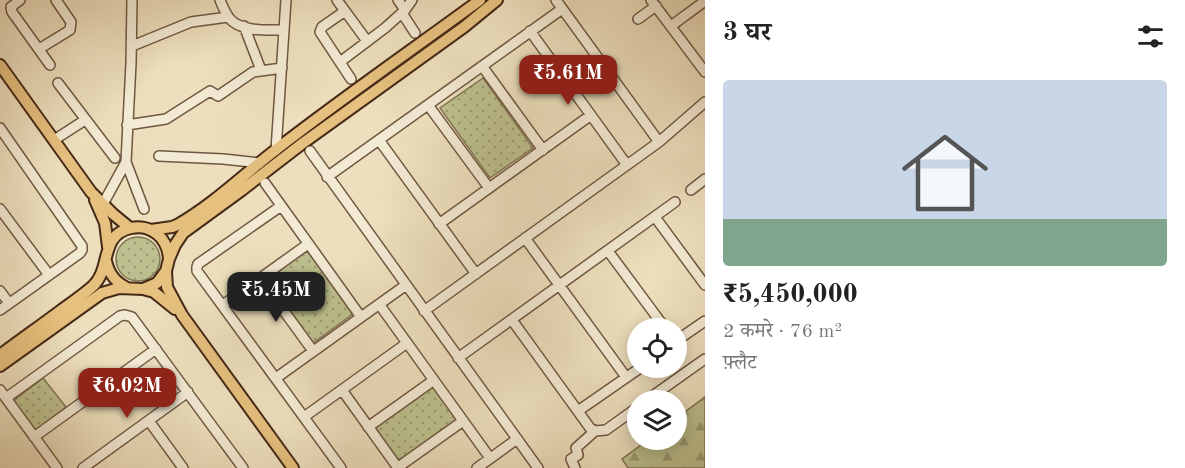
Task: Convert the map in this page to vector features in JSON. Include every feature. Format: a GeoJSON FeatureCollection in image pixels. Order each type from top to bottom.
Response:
{"type":"FeatureCollection","features":[{"type":"Feature","properties":{"kind":"main road"},"geometry":{"type":"LineString","coordinates":[[152,230],[172,227],[188,219],[357,89],[480,0]]}},
{"type":"Feature","properties":{"kind":"main road"},"geometry":{"type":"LineString","coordinates":[[293,468],[182,315],[167,286],[166,271],[169,258],[183,233],[498,0]]}},
{"type":"Feature","properties":{"kind":"main road"},"geometry":{"type":"LineString","coordinates":[[0,65],[92,192],[130,228]]}},
{"type":"Feature","properties":{"kind":"main road"},"geometry":{"type":"LineString","coordinates":[[0,354],[89,290],[100,278],[108,247],[105,223],[92,192]]}},
{"type":"Feature","properties":{"kind":"main road"},"geometry":{"type":"LineString","coordinates":[[108,247],[117,235],[130,228],[141,227],[152,230],[160,236],[169,258]]}},
{"type":"Feature","properties":{"kind":"main road"},"geometry":{"type":"LineString","coordinates":[[106,261],[112,276],[120,284],[130,289]]}},
{"type":"Feature","properties":{"kind":"main road"},"geometry":{"type":"LineString","coordinates":[[143,289],[157,283],[166,271]]}},
{"type":"Feature","properties":{"kind":"main road"},"geometry":{"type":"LineString","coordinates":[[0,366],[102,293],[119,288],[143,289],[157,294],[182,315]]}},
{"type":"Feature","properties":{"kind":"street"},"geometry":{"type":"LineString","coordinates":[[20,0],[11,7],[12,12],[50,64]]}},
{"type":"Feature","properties":{"kind":"street"},"geometry":{"type":"LineString","coordinates":[[39,49],[70,30],[71,22],[56,0]]}},
{"type":"Feature","properties":{"kind":"street"},"geometry":{"type":"LineString","coordinates":[[132,0],[126,162],[144,209]]}},
{"type":"Feature","properties":{"kind":"street"},"geometry":{"type":"LineString","coordinates":[[220,0],[231,21],[259,29],[284,30]]}},
{"type":"Feature","properties":{"kind":"street"},"geometry":{"type":"LineString","coordinates":[[276,150],[286,0]]}},
{"type":"Feature","properties":{"kind":"street"},"geometry":{"type":"LineString","coordinates":[[337,0],[367,41]]}},
{"type":"Feature","properties":{"kind":"street"},"geometry":{"type":"LineString","coordinates":[[398,0],[415,33]]}},
{"type":"Feature","properties":{"kind":"street"},"geometry":{"type":"LineString","coordinates":[[340,62],[385,28],[403,12],[412,0]]}},
{"type":"Feature","properties":{"kind":"street"},"geometry":{"type":"LineString","coordinates":[[556,0],[659,142]]}},
{"type":"Feature","properties":{"kind":"street"},"geometry":{"type":"LineString","coordinates":[[671,26],[705,1]]}},
{"type":"Feature","properties":{"kind":"street"},"geometry":{"type":"LineString","coordinates":[[638,19],[654,3],[705,72]]}},
{"type":"Feature","properties":{"kind":"street"},"geometry":{"type":"LineString","coordinates":[[327,177],[562,9]]}},
{"type":"Feature","properties":{"kind":"street"},"geometry":{"type":"LineString","coordinates":[[345,11],[322,27],[320,32],[351,80]]}},
{"type":"Feature","properties":{"kind":"street"},"geometry":{"type":"LineString","coordinates":[[132,46],[191,22],[228,17]]}},
{"type":"Feature","properties":{"kind":"street"},"geometry":{"type":"LineString","coordinates":[[244,26],[261,70]]}},
{"type":"Feature","properties":{"kind":"street"},"geometry":{"type":"LineString","coordinates":[[530,32],[627,165]]}},
{"type":"Feature","properties":{"kind":"street"},"geometry":{"type":"LineString","coordinates":[[482,66],[543,150]]}},
{"type":"Feature","properties":{"kind":"street"},"geometry":{"type":"LineString","coordinates":[[127,125],[166,119],[210,91],[218,96],[253,72],[282,68]]}},
{"type":"Feature","properties":{"kind":"street"},"geometry":{"type":"LineString","coordinates":[[58,83],[115,158]]}},
{"type":"Feature","properties":{"kind":"street"},"geometry":{"type":"LineString","coordinates":[[424,311],[659,142],[705,102]]}},
{"type":"Feature","properties":{"kind":"street"},"geometry":{"type":"LineString","coordinates":[[428,105],[489,188]]}},
{"type":"Feature","properties":{"kind":"street"},"geometry":{"type":"LineString","coordinates":[[440,224],[591,115]]}},
{"type":"Feature","properties":{"kind":"street"},"geometry":{"type":"LineString","coordinates":[[54,140],[85,120]]}},
{"type":"Feature","properties":{"kind":"street"},"geometry":{"type":"LineString","coordinates":[[0,310],[82,250],[82,246],[2,133]]}},
{"type":"Feature","properties":{"kind":"street"},"geometry":{"type":"LineString","coordinates":[[379,140],[476,274]]}},
{"type":"Feature","properties":{"kind":"street"},"geometry":{"type":"LineString","coordinates":[[310,151],[538,468]]}},
{"type":"Feature","properties":{"kind":"street"},"geometry":{"type":"LineString","coordinates":[[159,156],[260,163]]}},
{"type":"Feature","properties":{"kind":"street"},"geometry":{"type":"LineString","coordinates":[[103,204],[126,162]]}},
{"type":"Feature","properties":{"kind":"street"},"geometry":{"type":"LineString","coordinates":[[692,190],[705,180]]}},
{"type":"Feature","properties":{"kind":"street"},"geometry":{"type":"LineString","coordinates":[[265,183],[361,317]]}},
{"type":"Feature","properties":{"kind":"street"},"geometry":{"type":"LineString","coordinates":[[458,358],[675,202]]}},
{"type":"Feature","properties":{"kind":"street"},"geometry":{"type":"LineString","coordinates":[[281,206],[198,264],[197,267],[341,468]]}},
{"type":"Feature","properties":{"kind":"street"},"geometry":{"type":"LineString","coordinates":[[0,209],[49,275]]}},
{"type":"Feature","properties":{"kind":"street"},"geometry":{"type":"LineString","coordinates":[[656,217],[705,285]]}},
{"type":"Feature","properties":{"kind":"street"},"geometry":{"type":"LineString","coordinates":[[525,238],[626,377],[578,411]]}},
{"type":"Feature","properties":{"kind":"street"},"geometry":{"type":"LineString","coordinates":[[223,305],[308,244]]}},
{"type":"Feature","properties":{"kind":"street"},"geometry":{"type":"LineString","coordinates":[[608,251],[658,318]]}},
{"type":"Feature","properties":{"kind":"street"},"geometry":{"type":"LineString","coordinates":[[260,278],[313,351]]}},
{"type":"Feature","properties":{"kind":"street"},"geometry":{"type":"LineString","coordinates":[[276,378],[406,285]]}},
{"type":"Feature","properties":{"kind":"street"},"geometry":{"type":"LineString","coordinates":[[0,291],[9,303]]}},
{"type":"Feature","properties":{"kind":"street"},"geometry":{"type":"LineString","coordinates":[[379,304],[490,458]]}},
{"type":"Feature","properties":{"kind":"street"},"geometry":{"type":"LineString","coordinates":[[57,468],[3,394],[120,316],[125,315],[132,318],[156,349],[243,468]]}},
{"type":"Feature","properties":{"kind":"street"},"geometry":{"type":"LineString","coordinates":[[512,320],[590,428],[595,431]]}},
{"type":"Feature","properties":{"kind":"street"},"geometry":{"type":"LineString","coordinates":[[687,333],[705,321]]}},
{"type":"Feature","properties":{"kind":"street"},"geometry":{"type":"LineString","coordinates":[[304,417],[407,344]]}},
{"type":"Feature","properties":{"kind":"street"},"geometry":{"type":"LineString","coordinates":[[34,437],[156,349]]}},
{"type":"Feature","properties":{"kind":"street"},"geometry":{"type":"LineString","coordinates":[[661,390],[705,359]]}},
{"type":"Feature","properties":{"kind":"street"},"geometry":{"type":"LineString","coordinates":[[368,427],[434,380]]}},
{"type":"Feature","properties":{"kind":"street"},"geometry":{"type":"LineString","coordinates":[[342,390],[398,468],[463,421]]}},
{"type":"Feature","properties":{"kind":"street"},"geometry":{"type":"LineString","coordinates":[[90,466],[188,392]]}},
{"type":"Feature","properties":{"kind":"street"},"geometry":{"type":"LineString","coordinates":[[575,468],[571,459],[578,455],[576,448],[595,431],[606,430],[627,415]]}},
{"type":"Feature","properties":{"kind":"street"},"geometry":{"type":"LineString","coordinates":[[149,421],[181,465],[169,468]]}},
{"type":"Feature","properties":{"kind":"street"},"geometry":{"type":"LineString","coordinates":[[477,468],[517,439]]}},
{"type":"Feature","properties":{"kind":"green space"},"geometry":{"type":"Polygon","coordinates":[[[483,78],[533,148],[490,178],[440,108],[483,78]]]}},
{"type":"Feature","properties":{"kind":"green space"},"geometry":{"type":"Polygon","coordinates":[[[138,237],[153,244],[160,259],[153,274],[138,281],[123,274],[116,259],[123,244],[138,237]]]}},
{"type":"Feature","properties":{"kind":"green space"},"geometry":{"type":"Polygon","coordinates":[[[307,250],[353,314],[313,343],[266,279],[307,250]]]}},
{"type":"Feature","properties":{"kind":"green space"},"geometry":{"type":"Polygon","coordinates":[[[43,378],[66,407],[35,431],[12,402],[43,378]]]}},
{"type":"Feature","properties":{"kind":"green space"},"geometry":{"type":"Polygon","coordinates":[[[433,385],[458,421],[398,463],[372,428],[433,385]]]}},
{"type":"Feature","properties":{"kind":"green space"},"geometry":{"type":"Polygon","coordinates":[[[705,397],[705,468],[628,468],[622,459],[634,450],[687,450],[687,410],[705,397]]]}}]}
